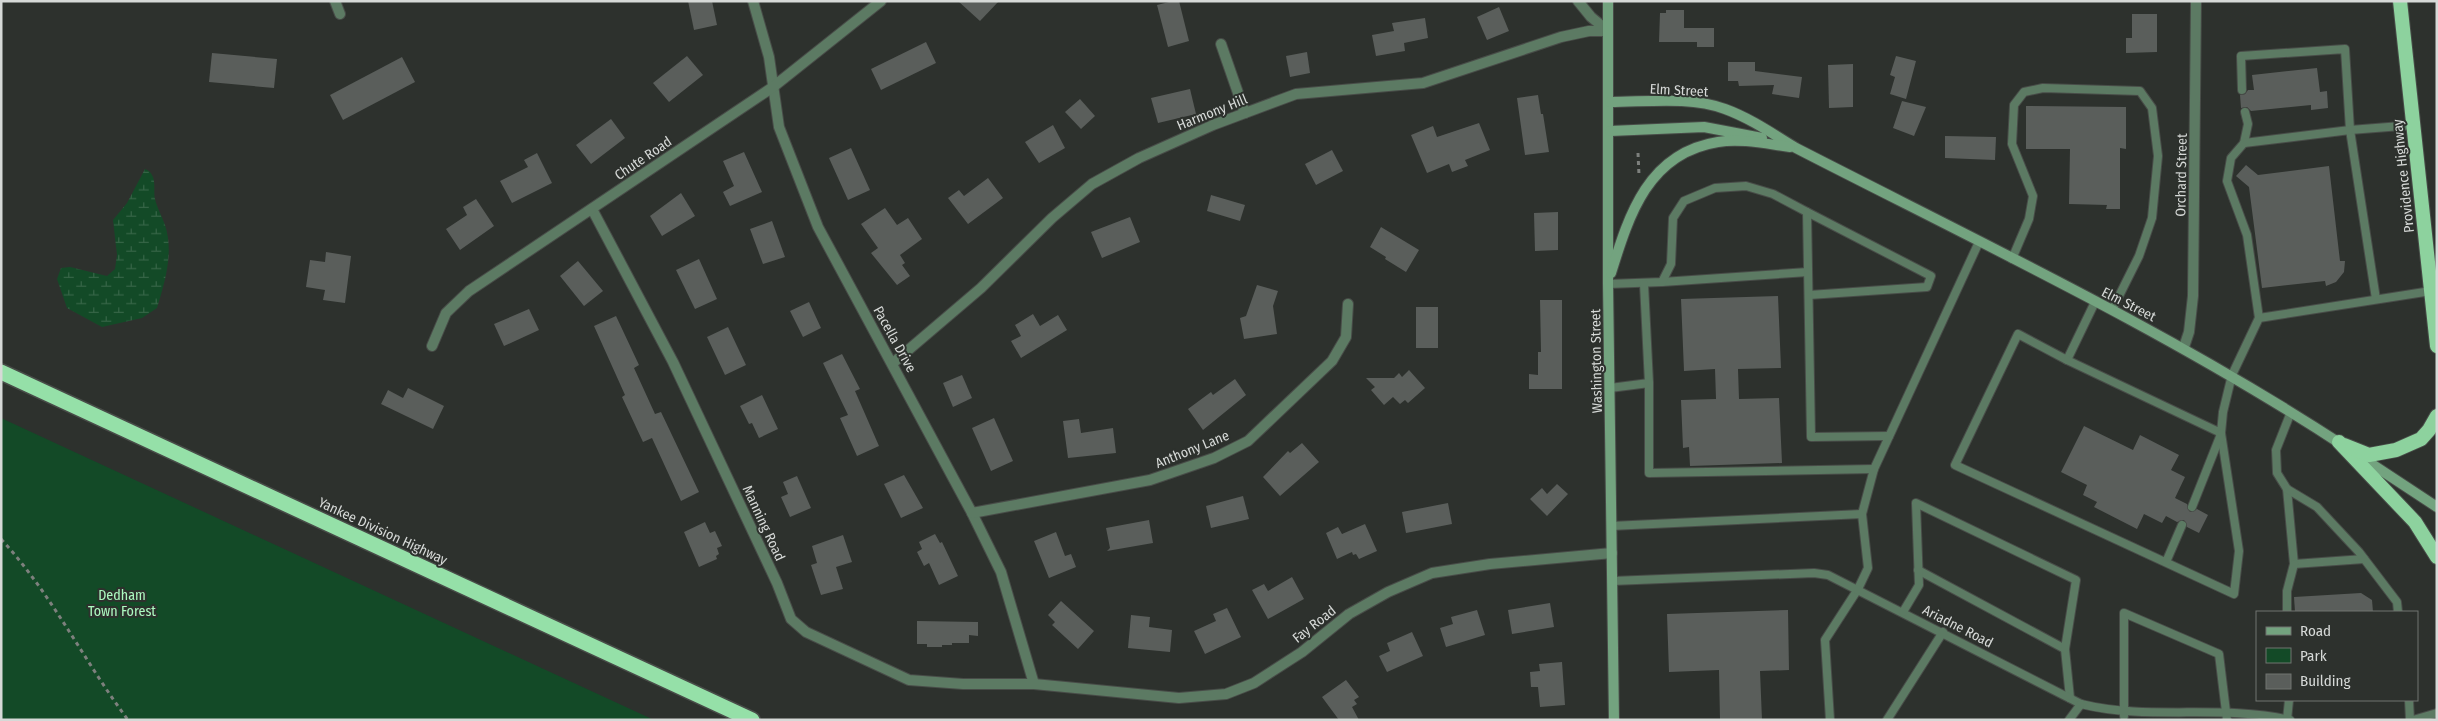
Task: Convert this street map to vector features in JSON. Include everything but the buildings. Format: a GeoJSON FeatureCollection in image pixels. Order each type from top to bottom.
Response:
{"type":"FeatureCollection","features":[{"type":"Feature","properties":{"kind":"highway","name":"Providence Highway"},"geometry":{"type":"LineString","coordinates":[[2400,1],[2437,346]]}},
{"type":"Feature","properties":{"kind":"highway","name":"Yankee Division Highway"},"geometry":{"type":"LineString","coordinates":[[1,372],[752,720]]}},
{"type":"Feature","properties":{"kind":"highway"},"geometry":{"type":"LineString","coordinates":[[2339,442],[2369,454],[2396,450],[2421,439],[2437,416]]}},
{"type":"Feature","properties":{"kind":"highway"},"geometry":{"type":"LineString","coordinates":[[2339,442],[2415,522],[2437,556]]}},
{"type":"Feature","properties":{"kind":"main road","name":"Washington Street"},"geometry":{"type":"LineString","coordinates":[[1608,1],[1610,102],[1608,284],[1614,720]]}},
{"type":"Feature","properties":{"kind":"main road","name":"Elm Street"},"geometry":{"type":"LineString","coordinates":[[1610,102],[1694,102],[1724,108],[1796,148],[2184,347],[2339,442],[2437,507]]}},
{"type":"Feature","properties":{"kind":"main road","name":"Elm Street"},"geometry":{"type":"LineString","coordinates":[[1610,131],[1688,127],[1720,129],[1796,148]]}},
{"type":"Feature","properties":{"kind":"main road"},"geometry":{"type":"LineString","coordinates":[[1608,284],[1626,227],[1637,200],[1657,174],[1672,162],[1687,152],[1719,142],[1758,143],[1796,148]]}},
{"type":"Feature","properties":{"kind":"street"},"geometry":{"type":"LineString","coordinates":[[335,1],[340,14]]}},
{"type":"Feature","properties":{"kind":"street","name":"Pacella Drive"},"geometry":{"type":"LineString","coordinates":[[753,1],[769,57],[779,127],[818,227],[893,363],[1001,572],[1034,684]]}},
{"type":"Feature","properties":{"kind":"street","name":"Chute Road"},"geometry":{"type":"LineString","coordinates":[[432,346],[446,313],[468,291],[773,87],[882,1]]}},
{"type":"Feature","properties":{"kind":"street"},"geometry":{"type":"LineString","coordinates":[[1578,1],[1608,31]]}},
{"type":"Feature","properties":{"kind":"street","name":"Orchard Street"},"geometry":{"type":"LineString","coordinates":[[2184,347],[2189,332],[2193,296],[2196,1]]}},
{"type":"Feature","properties":{"kind":"street","name":"Harmony Hill"},"geometry":{"type":"LineString","coordinates":[[893,363],[981,288],[1052,218],[1092,184],[1139,158],[1213,125],[1296,94],[1423,83],[1560,36],[1589,31],[1608,31]]}},
{"type":"Feature","properties":{"kind":"street"},"geometry":{"type":"LineString","coordinates":[[1221,44],[1245,113]]}},
{"type":"Feature","properties":{"kind":"street","name":"Manning Road"},"geometry":{"type":"LineString","coordinates":[[592,209],[673,362],[777,583],[791,618],[806,632],[909,680],[963,684],[1034,684]]}},
{"type":"Feature","properties":{"kind":"street","name":"Anthony Lane"},"geometry":{"type":"LineString","coordinates":[[972,513],[1150,480],[1214,458],[1248,441],[1332,362],[1346,337],[1348,304]]}},
{"type":"Feature","properties":{"kind":"street","name":"Fay Road"},"geometry":{"type":"LineString","coordinates":[[1034,684],[1179,698],[1226,694],[1254,683],[1294,657],[1349,614],[1388,592],[1432,573],[1490,564],[1612,553]]}},
{"type":"Feature","properties":{"kind":"lane"},"geometry":{"type":"LineString","coordinates":[[2242,90],[2241,56],[2345,49],[2350,130],[2376,299]]}},
{"type":"Feature","properties":{"kind":"lane"},"geometry":{"type":"LineString","coordinates":[[2012,259],[2029,219],[2032,196],[2012,144],[2014,105],[2024,92],[2043,88],[2140,91],[2152,108],[2158,156],[2152,218],[2139,256],[2112,310]]}},
{"type":"Feature","properties":{"kind":"lane"},"geometry":{"type":"LineString","coordinates":[[2221,433],[2067,360],[2018,334],[1955,465],[2234,594],[2239,551],[2221,433],[2223,412],[2232,375],[2259,318],[2247,235],[2227,181],[2231,158],[2244,143],[2248,124],[2245,112]]}},
{"type":"Feature","properties":{"kind":"lane"},"geometry":{"type":"LineString","coordinates":[[2244,143],[2350,130],[2414,125]]}},
{"type":"Feature","properties":{"kind":"lane"},"geometry":{"type":"LineString","coordinates":[[1662,282],[1671,264],[1673,218],[1684,201],[1715,188],[1746,186],[1773,194],[1931,276],[1926,287],[1808,295]]}},
{"type":"Feature","properties":{"kind":"lane"},"geometry":{"type":"LineString","coordinates":[[1807,212],[1811,437],[1889,436]]}},
{"type":"Feature","properties":{"kind":"lane"},"geometry":{"type":"LineString","coordinates":[[1830,720],[1825,640],[1858,589],[1868,568],[1862,514],[1874,469],[1979,242]]}},
{"type":"Feature","properties":{"kind":"lane"},"geometry":{"type":"LineString","coordinates":[[1608,284],[1644,284],[1808,272]]}},
{"type":"Feature","properties":{"kind":"lane"},"geometry":{"type":"LineString","coordinates":[[1644,284],[1650,473],[1874,469]]}},
{"type":"Feature","properties":{"kind":"lane"},"geometry":{"type":"LineString","coordinates":[[2259,318],[2431,291]]}},
{"type":"Feature","properties":{"kind":"lane"},"geometry":{"type":"LineString","coordinates":[[2067,360],[2095,302]]}},
{"type":"Feature","properties":{"kind":"lane"},"geometry":{"type":"LineString","coordinates":[[1610,388],[1648,383]]}},
{"type":"Feature","properties":{"kind":"lane"},"geometry":{"type":"LineString","coordinates":[[2291,412],[2276,450],[2276,473],[2287,489],[2317,507],[2364,559],[2397,602],[2398,611]]}},
{"type":"Feature","properties":{"kind":"lane"},"geometry":{"type":"LineString","coordinates":[[2192,506],[2221,433]]}},
{"type":"Feature","properties":{"kind":"lane"},"geometry":{"type":"LineString","coordinates":[[2287,489],[2294,564],[2287,591],[2287,611]]}},
{"type":"Feature","properties":{"kind":"lane"},"geometry":{"type":"LineString","coordinates":[[1903,612],[1918,585],[1916,503],[2076,580],[2065,649],[2070,698]]}},
{"type":"Feature","properties":{"kind":"lane"},"geometry":{"type":"LineString","coordinates":[[1611,526],[1862,514]]}},
{"type":"Feature","properties":{"kind":"lane"},"geometry":{"type":"LineString","coordinates":[[2166,562],[2182,525]]}},
{"type":"Feature","properties":{"kind":"lane"},"geometry":{"type":"LineString","coordinates":[[2294,564],[2364,559]]}},
{"type":"Feature","properties":{"kind":"lane"},"geometry":{"type":"LineString","coordinates":[[1918,570],[2065,649]]}},
{"type":"Feature","properties":{"kind":"lane","name":"Ariadne Road"},"geometry":{"type":"LineString","coordinates":[[1612,581],[1814,573],[1828,575],[2081,704],[2099,711],[2124,716],[2227,718],[2260,715],[2288,720]]}},
{"type":"Feature","properties":{"kind":"lane"},"geometry":{"type":"LineString","coordinates":[[2124,716],[2124,613],[2219,654],[2227,718]]}},
{"type":"Feature","properties":{"kind":"lane"},"geometry":{"type":"LineString","coordinates":[[1887,720],[1943,632]]}},
{"type":"Feature","properties":{"kind":"lane"},"geometry":{"type":"LineString","coordinates":[[2288,720],[2289,701]]}},
{"type":"Feature","properties":{"kind":"lane"},"geometry":{"type":"LineString","coordinates":[[2409,701],[2412,720],[2437,713]]}},
{"type":"Feature","properties":{"kind":"lane"},"geometry":{"type":"LineString","coordinates":[[2070,720],[2081,704]]}},
{"type":"Feature","properties":{"kind":"path"},"geometry":{"type":"LineString","coordinates":[[1638,153],[1639,174]]}},
{"type":"Feature","properties":{"kind":"path"},"geometry":{"type":"LineString","coordinates":[[1,539],[22,562],[103,686],[128,720]]}},
{"type":"Feature","properties":{"kind":"green space"},"geometry":{"type":"Polygon","coordinates":[[[145,169],[152,174],[155,199],[168,235],[169,256],[163,288],[157,308],[142,318],[102,327],[67,308],[57,279],[61,268],[70,267],[107,276],[115,269],[117,255],[113,220],[127,203],[145,169]]]}},
{"type":"Feature","properties":{"kind":"green space","name":"Dedham Town Forest"},"geometry":{"type":"Polygon","coordinates":[[[1,418],[654,720],[1,720],[1,418]]]}}]}
